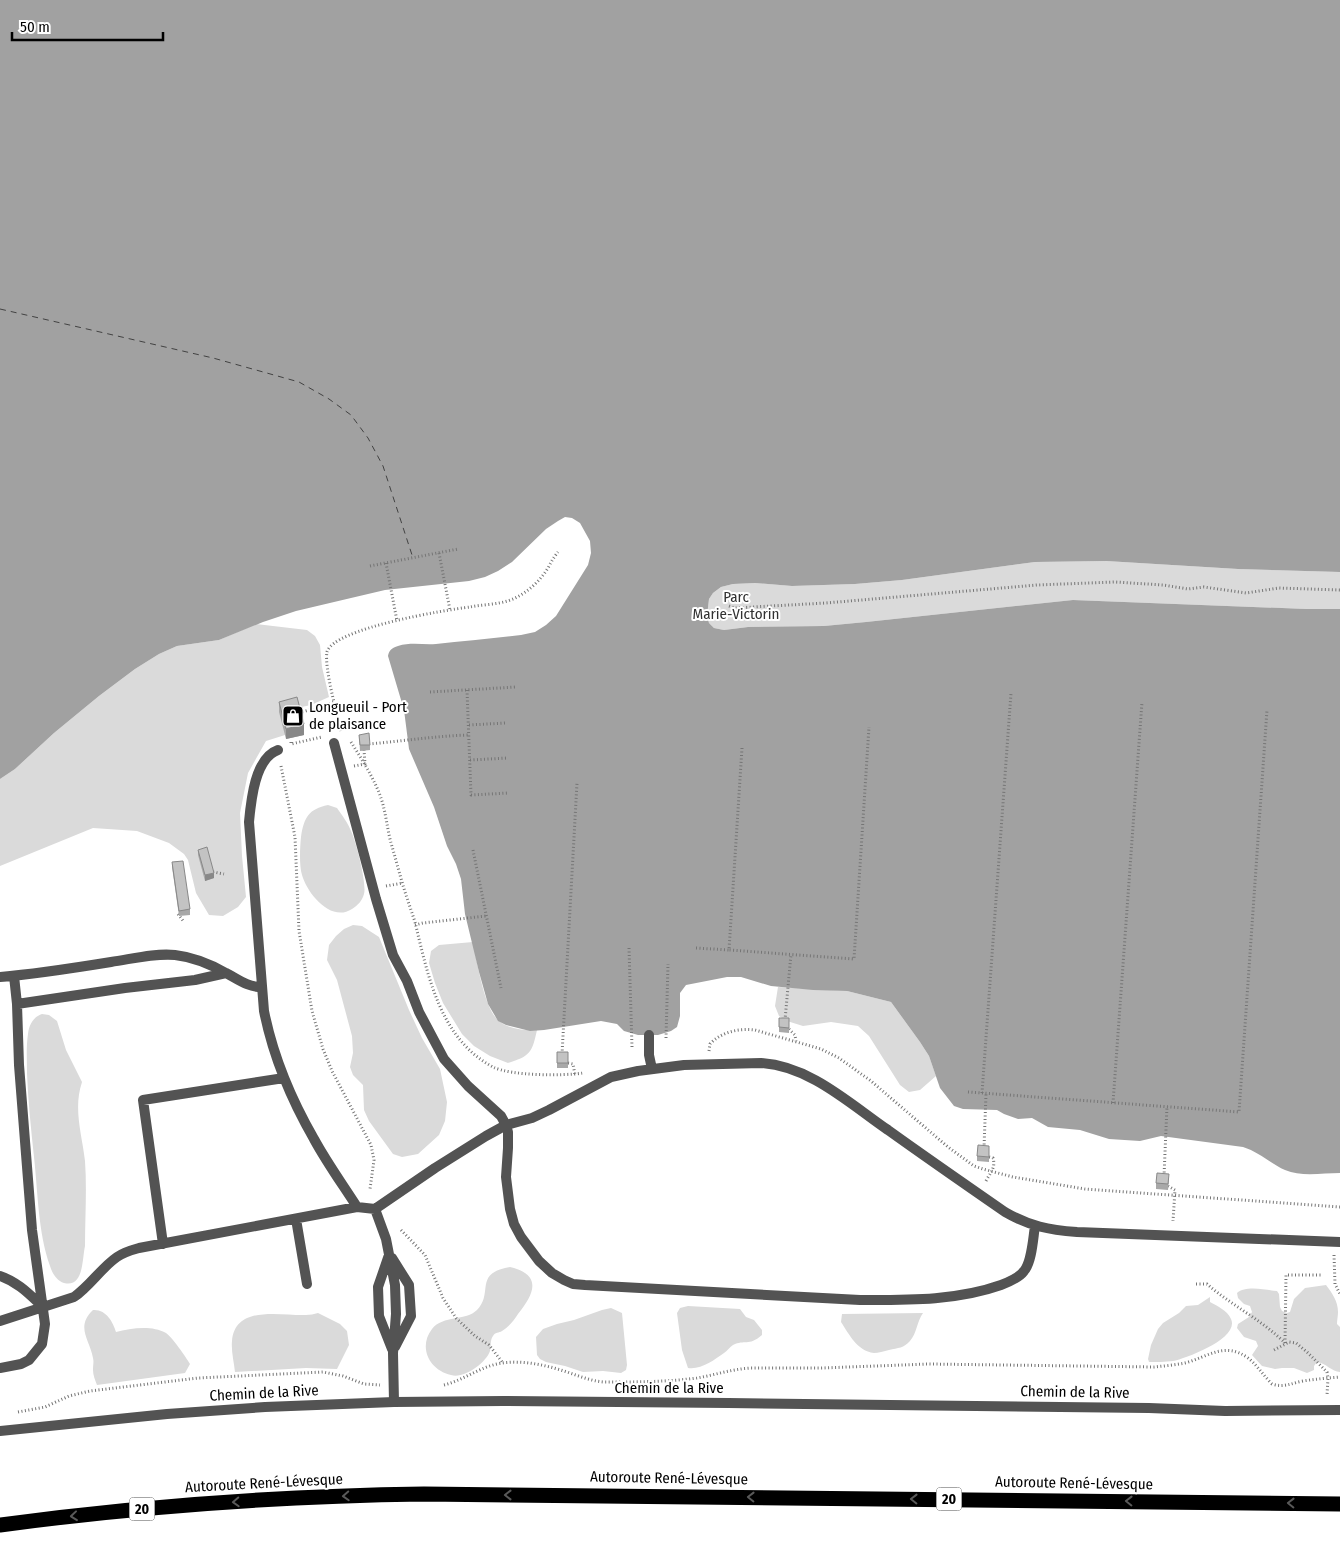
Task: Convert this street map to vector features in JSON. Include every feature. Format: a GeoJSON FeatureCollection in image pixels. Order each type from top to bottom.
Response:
{"type":"FeatureCollection","features":[{"type":"Feature","properties":{"kind":"highway","name":"Autoroute René-Lévesque"},"geometry":{"type":"LineString","coordinates":[[0,1525],[183,1505],[333,1496],[415,1494],[1340,1504]]}},
{"type":"Feature","properties":{"kind":"street"},"geometry":{"type":"LineString","coordinates":[[334,743],[393,956],[407,982],[425,1024],[444,1058],[468,1086],[501,1116],[506,1125],[508,1142],[507,1191],[514,1224],[539,1261],[552,1273],[573,1284],[623,1288],[860,1300],[896,1300],[954,1296],[978,1292],[1008,1282],[1024,1271],[1028,1264],[1036,1226]]}},
{"type":"Feature","properties":{"kind":"street"},"geometry":{"type":"LineString","coordinates":[[278,750],[269,755],[261,765],[252,797],[249,822],[264,1011],[269,1036],[284,1078],[313,1139],[357,1207]]}},
{"type":"Feature","properties":{"kind":"street"},"geometry":{"type":"LineString","coordinates":[[0,977],[167,955],[192,958],[253,987],[261,987]]}},
{"type":"Feature","properties":{"kind":"street"},"geometry":{"type":"LineString","coordinates":[[17,1004],[124,988],[195,980],[226,973]]}},
{"type":"Feature","properties":{"kind":"street"},"geometry":{"type":"LineString","coordinates":[[0,1368],[21,1364],[29,1360],[42,1344],[45,1324],[36,1269],[19,1065],[14,976]]}},
{"type":"Feature","properties":{"kind":"street"},"geometry":{"type":"LineString","coordinates":[[649,1035],[649,1055],[652,1069]]}},
{"type":"Feature","properties":{"kind":"street"},"geometry":{"type":"LineString","coordinates":[[0,1321],[74,1297],[119,1256],[139,1248],[357,1207],[375,1209],[435,1168],[506,1125],[532,1118],[611,1077],[684,1065],[761,1062],[772,1063],[795,1070],[840,1097],[1005,1212],[1036,1226],[1077,1232],[1340,1242]]}},
{"type":"Feature","properties":{"kind":"street"},"geometry":{"type":"LineString","coordinates":[[163,1244],[143,1100],[284,1078]]}},
{"type":"Feature","properties":{"kind":"street"},"geometry":{"type":"LineString","coordinates":[[375,1209],[389,1253],[395,1285],[394,1402]]}},
{"type":"Feature","properties":{"kind":"street"},"geometry":{"type":"LineString","coordinates":[[296,1219],[306,1284]]}},
{"type":"Feature","properties":{"kind":"street"},"geometry":{"type":"LineString","coordinates":[[389,1253],[409,1285],[411,1316],[393,1353]]}},
{"type":"Feature","properties":{"kind":"street"},"geometry":{"type":"LineString","coordinates":[[389,1253],[378,1287],[380,1316],[393,1353]]}},
{"type":"Feature","properties":{"kind":"street"},"geometry":{"type":"LineString","coordinates":[[0,1276],[18,1284],[43,1307]]}},
{"type":"Feature","properties":{"kind":"street","name":"Chemin de la Rive"},"geometry":{"type":"LineString","coordinates":[[0,1431],[166,1414],[265,1407],[394,1402],[728,1403],[1148,1408],[1225,1411],[1340,1410]]}},
{"type":"Feature","properties":{"kind":"path"},"geometry":{"type":"LineString","coordinates":[[370,566],[458,549]]}},
{"type":"Feature","properties":{"kind":"path"},"geometry":{"type":"LineString","coordinates":[[558,552],[542,577],[515,598],[501,603],[450,610],[385,623],[334,642],[330,647],[326,661],[342,732],[365,764],[377,787],[426,969],[436,997],[450,1026],[457,1036],[481,1059],[501,1070],[533,1074],[587,1073]]}},
{"type":"Feature","properties":{"kind":"path"},"geometry":{"type":"LineString","coordinates":[[439,553],[450,610]]}},
{"type":"Feature","properties":{"kind":"path"},"geometry":{"type":"LineString","coordinates":[[386,563],[396,621]]}},
{"type":"Feature","properties":{"kind":"path"},"geometry":{"type":"LineString","coordinates":[[729,606],[735,608],[826,603],[1037,585],[1115,582],[1188,588],[1204,587],[1246,593],[1279,588],[1340,590]]}},
{"type":"Feature","properties":{"kind":"path"},"geometry":{"type":"LineString","coordinates":[[430,692],[516,687]]}},
{"type":"Feature","properties":{"kind":"path"},"geometry":{"type":"LineString","coordinates":[[467,690],[471,794],[509,793]]}},
{"type":"Feature","properties":{"kind":"path"},"geometry":{"type":"LineString","coordinates":[[984,1150],[984,1094],[1011,693]]}},
{"type":"Feature","properties":{"kind":"path"},"geometry":{"type":"LineString","coordinates":[[300,720],[298,713],[335,702]]}},
{"type":"Feature","properties":{"kind":"path"},"geometry":{"type":"LineString","coordinates":[[1112,1103],[1142,702]]}},
{"type":"Feature","properties":{"kind":"path"},"geometry":{"type":"LineString","coordinates":[[968,1092],[1239,1112],[1267,710]]}},
{"type":"Feature","properties":{"kind":"path"},"geometry":{"type":"LineString","coordinates":[[469,725],[506,723]]}},
{"type":"Feature","properties":{"kind":"path"},"geometry":{"type":"LineString","coordinates":[[696,948],[854,959],[869,727]]}},
{"type":"Feature","properties":{"kind":"path"},"geometry":{"type":"LineString","coordinates":[[304,735],[306,740]]}},
{"type":"Feature","properties":{"kind":"path"},"geometry":{"type":"LineString","coordinates":[[369,744],[469,735]]}},
{"type":"Feature","properties":{"kind":"path"},"geometry":{"type":"LineString","coordinates":[[286,739],[290,738],[291,744],[323,737]]}},
{"type":"Feature","properties":{"kind":"path"},"geometry":{"type":"LineString","coordinates":[[729,950],[742,748]]}},
{"type":"Feature","properties":{"kind":"path"},"geometry":{"type":"LineString","coordinates":[[364,750],[365,764]]}},
{"type":"Feature","properties":{"kind":"path"},"geometry":{"type":"LineString","coordinates":[[470,760],[508,758]]}},
{"type":"Feature","properties":{"kind":"path"},"geometry":{"type":"LineString","coordinates":[[357,766],[365,764]]}},
{"type":"Feature","properties":{"kind":"path"},"geometry":{"type":"LineString","coordinates":[[280,765],[295,837],[299,931],[312,1011],[323,1049],[332,1071],[371,1145],[374,1160],[370,1189]]}},
{"type":"Feature","properties":{"kind":"path"},"geometry":{"type":"LineString","coordinates":[[562,1058],[577,783]]}},
{"type":"Feature","properties":{"kind":"path"},"geometry":{"type":"LineString","coordinates":[[473,850],[501,988]]}},
{"type":"Feature","properties":{"kind":"path"},"geometry":{"type":"LineString","coordinates":[[213,872],[224,874]]}},
{"type":"Feature","properties":{"kind":"path"},"geometry":{"type":"LineString","coordinates":[[387,886],[403,883]]}},
{"type":"Feature","properties":{"kind":"path"},"geometry":{"type":"LineString","coordinates":[[177,908],[179,916],[184,922]]}},
{"type":"Feature","properties":{"kind":"path"},"geometry":{"type":"LineString","coordinates":[[415,925],[486,916]]}},
{"type":"Feature","properties":{"kind":"path"},"geometry":{"type":"LineString","coordinates":[[629,948],[632,1040]]}},
{"type":"Feature","properties":{"kind":"path"},"geometry":{"type":"LineString","coordinates":[[784,1023],[791,954]]}},
{"type":"Feature","properties":{"kind":"path"},"geometry":{"type":"LineString","coordinates":[[666,1038],[668,964]]}},
{"type":"Feature","properties":{"kind":"path"},"geometry":{"type":"LineString","coordinates":[[709,1050],[710,1044],[723,1034],[744,1029],[755,1030],[821,1049],[855,1069],[890,1096],[948,1147],[974,1166],[992,1172],[1084,1189],[1340,1208]]}},
{"type":"Feature","properties":{"kind":"path"},"geometry":{"type":"LineString","coordinates":[[789,1030],[795,1035],[796,1041]]}},
{"type":"Feature","properties":{"kind":"path"},"geometry":{"type":"LineString","coordinates":[[568,1063],[573,1064],[575,1074]]}},
{"type":"Feature","properties":{"kind":"path"},"geometry":{"type":"LineString","coordinates":[[1164,1179],[1167,1106]]}},
{"type":"Feature","properties":{"kind":"path"},"geometry":{"type":"LineString","coordinates":[[922,1132],[925,1128]]}},
{"type":"Feature","properties":{"kind":"path"},"geometry":{"type":"LineString","coordinates":[[989,1157],[994,1160],[992,1172]]}},
{"type":"Feature","properties":{"kind":"path"},"geometry":{"type":"LineString","coordinates":[[1168,1186],[1175,1190],[1172,1236]]}},
{"type":"Feature","properties":{"kind":"path"},"geometry":{"type":"LineString","coordinates":[[400,1230],[425,1255],[451,1312],[464,1326],[489,1345],[503,1363]]}},
{"type":"Feature","properties":{"kind":"path"},"geometry":{"type":"LineString","coordinates":[[1334,1273],[1335,1284],[1340,1294]]}},
{"type":"Feature","properties":{"kind":"path"},"geometry":{"type":"LineString","coordinates":[[1285,1343],[1286,1275],[1321,1275]]}},
{"type":"Feature","properties":{"kind":"path"},"geometry":{"type":"LineString","coordinates":[[1196,1284],[1206,1284],[1276,1334],[1285,1343]]}},
{"type":"Feature","properties":{"kind":"path"},"geometry":{"type":"LineString","coordinates":[[1274,1350],[1289,1342],[1296,1343],[1307,1352],[1327,1372],[1327,1398]]}},
{"type":"Feature","properties":{"kind":"path","name":"Chemin de la Rive"},"geometry":{"type":"LineString","coordinates":[[441,1386],[503,1363],[539,1365],[596,1382],[604,1382],[684,1379],[740,1368],[822,1368],[922,1364],[1154,1367],[1187,1362],[1221,1350],[1239,1352],[1246,1356],[1272,1384],[1276,1385],[1340,1377]]}},
{"type":"Feature","properties":{"kind":"path","name":"Chemin de la Rive"},"geometry":{"type":"LineString","coordinates":[[10,1413],[45,1407],[80,1392],[198,1378],[323,1372],[343,1376],[364,1384]]}},
{"type":"Feature","properties":{"kind":"green space","name":"Parc Marie-Victorin"},"geometry":{"type":"Polygon","coordinates":[[[1106,561],[1238,569],[1340,572],[1340,609],[1073,600],[824,626],[748,627],[724,630],[714,628],[709,623],[707,616],[709,599],[713,593],[721,587],[733,584],[755,583],[792,586],[855,584],[902,580],[1035,562],[1106,561]]]}},
{"type":"Feature","properties":{"kind":"green space"},"geometry":{"type":"Polygon","coordinates":[[[256,624],[307,630],[315,636],[320,645],[322,667],[329,697],[311,705],[297,708],[285,735],[266,741],[248,773],[240,813],[246,897],[238,907],[223,916],[209,915],[196,893],[188,860],[184,854],[169,843],[137,831],[93,828],[0,866],[0,779],[15,769],[54,733],[99,696],[159,654],[177,646],[219,640],[256,624]]]}},
{"type":"Feature","properties":{"kind":"green space"},"geometry":{"type":"Polygon","coordinates":[[[328,805],[337,808],[350,828],[363,872],[365,889],[361,901],[352,909],[344,912],[336,912],[321,904],[309,890],[301,871],[300,846],[306,819],[316,809],[328,805]]]}},
{"type":"Feature","properties":{"kind":"green space"},"geometry":{"type":"Polygon","coordinates":[[[353,925],[362,926],[379,937],[409,1010],[422,1038],[440,1069],[447,1102],[445,1121],[439,1135],[418,1154],[402,1157],[393,1154],[369,1121],[364,1110],[363,1085],[353,1075],[350,1067],[353,1053],[352,1036],[337,980],[327,960],[329,945],[344,929],[353,925]]]}},
{"type":"Feature","properties":{"kind":"green space"},"geometry":{"type":"Polygon","coordinates":[[[473,942],[485,996],[494,1015],[503,1024],[512,1028],[537,1030],[531,1049],[526,1056],[508,1063],[490,1056],[474,1046],[462,1034],[443,1003],[429,963],[431,951],[439,945],[473,942]]]}},
{"type":"Feature","properties":{"kind":"green space"},"geometry":{"type":"Polygon","coordinates":[[[778,987],[847,991],[891,1002],[929,1056],[936,1076],[920,1090],[909,1092],[900,1085],[869,1036],[858,1026],[831,1022],[803,1026],[787,1021],[779,1016],[775,1006],[778,987]]]}},
{"type":"Feature","properties":{"kind":"green space"},"geometry":{"type":"Polygon","coordinates":[[[42,1014],[49,1015],[57,1021],[66,1050],[82,1082],[79,1092],[78,1112],[86,1172],[85,1246],[79,1277],[71,1283],[64,1283],[59,1280],[52,1271],[43,1240],[39,1212],[29,1104],[27,1049],[30,1025],[36,1017],[42,1014]]]}},
{"type":"Feature","properties":{"kind":"green space"},"geometry":{"type":"Polygon","coordinates":[[[510,1267],[520,1270],[531,1280],[531,1292],[524,1307],[509,1325],[494,1335],[491,1339],[488,1356],[474,1369],[456,1376],[437,1368],[428,1357],[426,1350],[428,1336],[432,1329],[442,1322],[467,1316],[477,1310],[482,1304],[488,1279],[499,1270],[510,1267]]]}},
{"type":"Feature","properties":{"kind":"green space"},"geometry":{"type":"Polygon","coordinates":[[[1326,1285],[1334,1297],[1338,1308],[1340,1372],[1317,1362],[1314,1370],[1307,1373],[1294,1368],[1275,1369],[1262,1366],[1252,1355],[1258,1346],[1256,1341],[1244,1337],[1237,1328],[1238,1324],[1249,1317],[1252,1312],[1250,1306],[1244,1304],[1238,1298],[1237,1293],[1246,1289],[1277,1291],[1280,1307],[1282,1311],[1287,1313],[1290,1312],[1294,1299],[1305,1288],[1326,1285]]]}},
{"type":"Feature","properties":{"kind":"green space"},"geometry":{"type":"Polygon","coordinates":[[[1210,1297],[1210,1302],[1224,1311],[1231,1319],[1232,1326],[1228,1333],[1211,1346],[1189,1356],[1173,1361],[1149,1362],[1151,1345],[1158,1329],[1163,1323],[1186,1306],[1198,1305],[1210,1297]]]}},
{"type":"Feature","properties":{"kind":"green space"},"geometry":{"type":"Polygon","coordinates":[[[688,1306],[740,1309],[746,1317],[754,1320],[762,1330],[762,1335],[753,1341],[733,1345],[707,1364],[688,1368],[682,1350],[677,1313],[680,1308],[688,1306]]]}},
{"type":"Feature","properties":{"kind":"green space"},"geometry":{"type":"Polygon","coordinates":[[[611,1308],[622,1313],[626,1370],[621,1373],[603,1371],[583,1372],[546,1362],[537,1355],[536,1337],[543,1329],[611,1308]]]}},
{"type":"Feature","properties":{"kind":"green space"},"geometry":{"type":"Polygon","coordinates":[[[93,1310],[98,1310],[105,1314],[111,1320],[116,1332],[135,1328],[148,1328],[160,1330],[169,1335],[190,1364],[185,1373],[97,1385],[93,1374],[93,1358],[84,1328],[88,1316],[93,1310]]]}},
{"type":"Feature","properties":{"kind":"green space"},"geometry":{"type":"Polygon","coordinates":[[[318,1313],[340,1324],[347,1331],[349,1345],[337,1369],[306,1368],[235,1372],[232,1341],[235,1329],[241,1321],[261,1314],[310,1315],[318,1313]]]}},
{"type":"Feature","properties":{"kind":"green space"},"geometry":{"type":"Polygon","coordinates":[[[923,1313],[908,1343],[901,1347],[876,1353],[868,1352],[858,1345],[850,1337],[841,1322],[842,1314],[923,1313]]]}},
{"type":"Feature","properties":{"kind":"shaded area"},"geometry":{"type":"Polygon","coordinates":[[[0,0],[1340,0],[1340,572],[1238,569],[1106,561],[1035,562],[902,580],[855,584],[792,586],[755,583],[733,584],[721,587],[713,593],[709,599],[707,616],[709,623],[714,628],[724,630],[748,627],[824,626],[1073,600],[1340,609],[1340,1173],[1305,1174],[1291,1172],[1243,1147],[1161,1136],[1140,1141],[1109,1139],[1080,1130],[1048,1127],[1032,1118],[1018,1119],[997,1110],[963,1109],[954,1106],[940,1088],[929,1056],[891,1002],[847,991],[771,986],[741,977],[727,977],[686,985],[680,993],[680,1016],[677,1027],[658,1035],[638,1035],[624,1031],[617,1024],[601,1021],[530,1031],[498,1021],[488,1004],[479,972],[465,914],[461,879],[447,846],[434,807],[409,749],[404,710],[388,656],[392,648],[403,645],[436,644],[521,635],[535,632],[546,625],[556,616],[588,565],[591,553],[590,541],[580,523],[572,518],[565,517],[546,529],[512,562],[485,577],[469,581],[385,590],[351,598],[296,611],[219,640],[177,646],[159,654],[99,696],[54,733],[15,769],[0,779],[0,0]]]}},
{"type":"Feature","properties":{"kind":"building"},"geometry":{"type":"Polygon","coordinates":[[[297,697],[304,724],[286,729],[279,702],[297,697]]]}},
{"type":"Feature","properties":{"kind":"building"},"geometry":{"type":"Polygon","coordinates":[[[369,733],[370,745],[360,745],[359,735],[369,733]]]}},
{"type":"Feature","properties":{"kind":"building"},"geometry":{"type":"Polygon","coordinates":[[[207,847],[214,873],[205,875],[198,850],[207,847]]]}},
{"type":"Feature","properties":{"kind":"building"},"geometry":{"type":"Polygon","coordinates":[[[183,861],[190,909],[179,911],[172,862],[183,861]]]}},
{"type":"Feature","properties":{"kind":"building"},"geometry":{"type":"Polygon","coordinates":[[[779,1018],[789,1018],[789,1028],[779,1027],[779,1018]]]}},
{"type":"Feature","properties":{"kind":"building"},"geometry":{"type":"Polygon","coordinates":[[[557,1052],[568,1052],[568,1063],[557,1063],[557,1052]]]}},
{"type":"Feature","properties":{"kind":"building"},"geometry":{"type":"Polygon","coordinates":[[[978,1145],[989,1146],[989,1157],[977,1156],[978,1145]]]}},
{"type":"Feature","properties":{"kind":"building"},"geometry":{"type":"Polygon","coordinates":[[[1157,1173],[1169,1174],[1168,1184],[1156,1183],[1157,1173]]]}},
{"type":"Feature","properties":{"kind":"ferry route"},"geometry":{"type":"LineString","coordinates":[[0,309],[213,358],[299,382],[329,399],[351,415],[368,438],[383,466],[413,558]]}},
{"type":"Feature","properties":{"kind":"place","name":"Longueuil - Port de plaisance"},"geometry":{"type":"Point","coordinates":[293,716]}}]}
